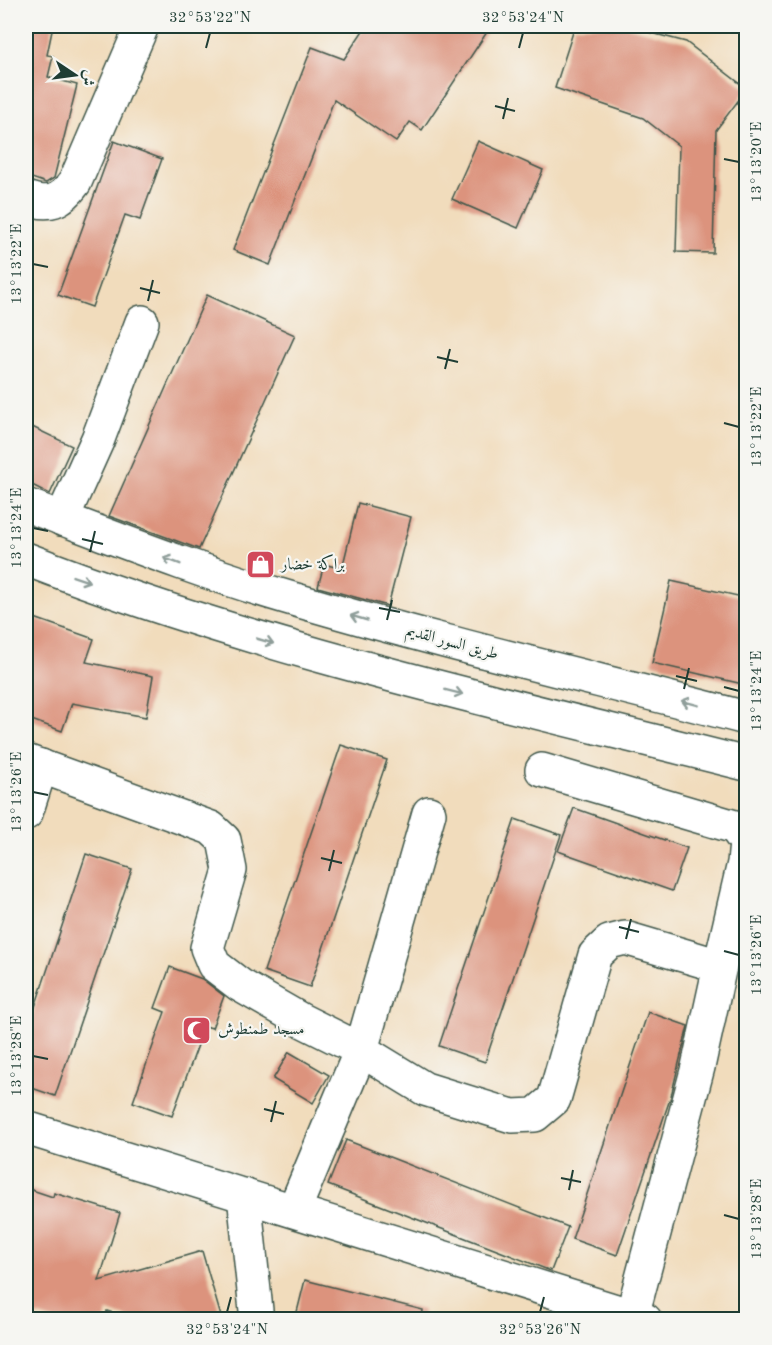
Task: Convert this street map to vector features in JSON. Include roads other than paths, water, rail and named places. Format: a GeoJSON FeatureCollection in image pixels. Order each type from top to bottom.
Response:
{"type":"FeatureCollection","features":[{"type":"Feature","properties":{"kind":"street"},"geometry":{"type":"LineString","coordinates":[[26,198],[39,202],[53,201],[66,194],[71,188],[142,26]]}},
{"type":"Feature","properties":{"kind":"street"},"geometry":{"type":"LineString","coordinates":[[142,322],[98,439],[62,519],[35,563],[243,635],[434,687],[747,764]]}},
{"type":"Feature","properties":{"kind":"street","name":"طريق السور القديم"},"geometry":{"type":"LineString","coordinates":[[26,505],[188,567],[285,597],[389,627],[747,718]]}},
{"type":"Feature","properties":{"kind":"street"},"geometry":{"type":"LineString","coordinates":[[26,813],[33,764],[211,828],[224,840],[230,870],[207,948],[214,965],[240,985],[301,1020],[361,1050],[425,1089],[512,1116],[535,1115],[554,1099],[595,955],[609,942],[625,938],[720,966]]}},
{"type":"Feature","properties":{"kind":"street"},"geometry":{"type":"LineString","coordinates":[[26,1128],[639,1318],[698,1067],[747,842],[735,827],[542,770]]}},
{"type":"Feature","properties":{"kind":"street"},"geometry":{"type":"LineString","coordinates":[[294,1210],[361,1050],[429,813]]}},
{"type":"Feature","properties":{"kind":"street"},"geometry":{"type":"LineString","coordinates":[[244,1195],[257,1320]]}},
{"type":"Feature","properties":{"kind":"place","name":"براكة خضار"},"geometry":{"type":"Point","coordinates":[260,565]}},
{"type":"Feature","properties":{"kind":"place","name":"مسجد طمنطوش"},"geometry":{"type":"Point","coordinates":[197,1030]}}]}
